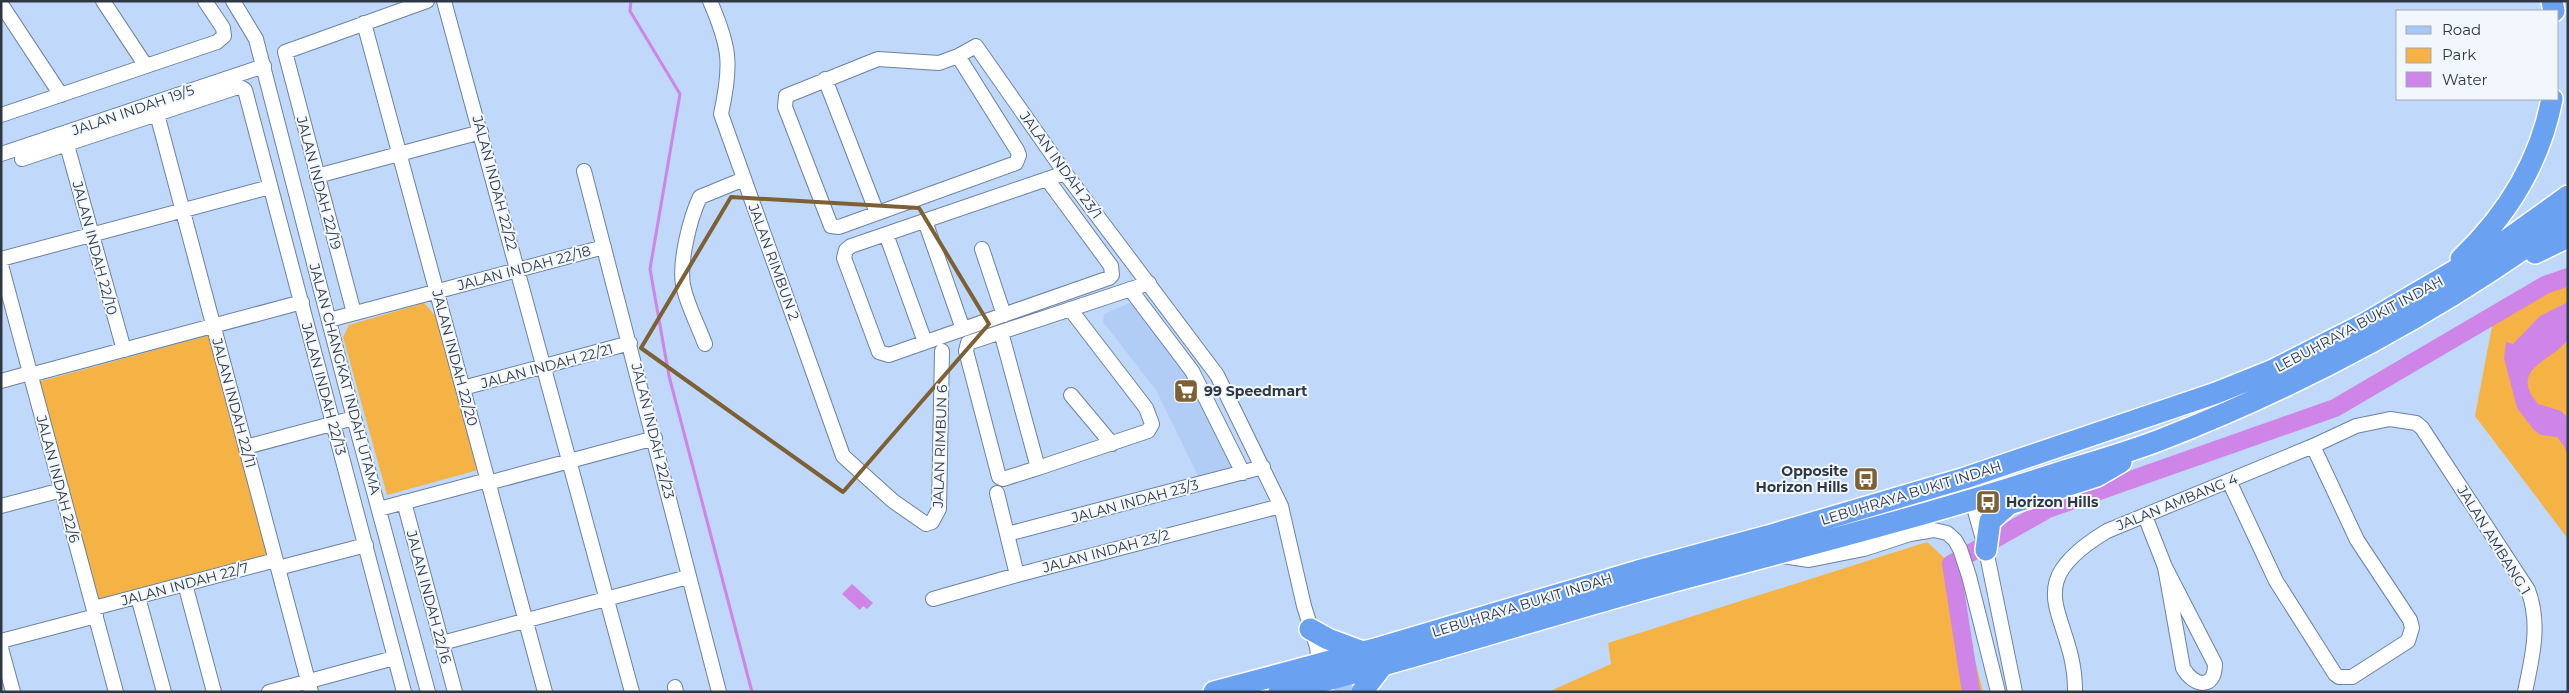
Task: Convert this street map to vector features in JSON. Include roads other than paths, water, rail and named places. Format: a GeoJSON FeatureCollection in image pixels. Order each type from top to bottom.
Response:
{"type":"FeatureCollection","features":[{"type":"Feature","properties":{"kind":"highway"},"geometry":{"type":"LineString","coordinates":[[2421,292],[2463,257],[2504,210],[2535,156],[2545,130],[2552,100]]}},
{"type":"Feature","properties":{"kind":"highway","name":"LEBUHRAYA BUKIT INDAH"},"geometry":{"type":"LineString","coordinates":[[1282,691],[1363,652],[1965,478],[2216,393],[2272,372],[2421,292],[2504,242],[2568,196]]}},
{"type":"Feature","properties":{"kind":"highway","name":"LEBUHRAYA BUKIT INDAH"},"geometry":{"type":"LineString","coordinates":[[1214,692],[1327,668],[1382,666],[1645,589],[1972,501],[2156,441],[2212,419],[2307,375],[2455,294],[2568,217]]}},
{"type":"Feature","properties":{"kind":"highway"},"geometry":{"type":"LineString","coordinates":[[2455,294],[2568,237]]}},
{"type":"Feature","properties":{"kind":"highway"},"geometry":{"type":"LineString","coordinates":[[1986,550],[1990,521],[2009,504],[2097,476],[2156,441]]}},
{"type":"Feature","properties":{"kind":"highway"},"geometry":{"type":"LineString","coordinates":[[1327,668],[1328,639],[1363,652]]}},
{"type":"Feature","properties":{"kind":"highway"},"geometry":{"type":"LineString","coordinates":[[1362,692],[1382,666]]}},
{"type":"Feature","properties":{"kind":"street"},"geometry":{"type":"LineString","coordinates":[[103,1],[146,66]]}},
{"type":"Feature","properties":{"kind":"street"},"geometry":{"type":"LineString","coordinates":[[1,115],[217,42],[224,36],[223,28],[205,1]]}},
{"type":"Feature","properties":{"kind":"street","name":"JALAN CHANGKAT INDAH UTAMA"},"geometry":{"type":"LineString","coordinates":[[233,1],[256,39],[264,66],[354,418],[428,692]]}},
{"type":"Feature","properties":{"kind":"street"},"geometry":{"type":"LineString","coordinates":[[364,24],[427,1]]}},
{"type":"Feature","properties":{"kind":"street","name":"JALAN INDAH 22/22"},"geometry":{"type":"LineString","coordinates":[[444,1],[632,692]]}},
{"type":"Feature","properties":{"kind":"street","name":"JALAN RIMBUN 2"},"geometry":{"type":"LineString","coordinates":[[710,1],[724,33],[729,60],[722,114],[843,456],[893,501]]}},
{"type":"Feature","properties":{"kind":"street"},"geometry":{"type":"LineString","coordinates":[[1,4],[61,95]]}},
{"type":"Feature","properties":{"kind":"street","name":"JALAN INDAH 22/19"},"geometry":{"type":"LineString","coordinates":[[354,314],[285,52],[364,24]]}},
{"type":"Feature","properties":{"kind":"street","name":"JALAN INDAH 22/20"},"geometry":{"type":"LineString","coordinates":[[364,24],[545,692]]}},
{"type":"Feature","properties":{"kind":"street","name":"JALAN INDAH 23/1"},"geometry":{"type":"LineString","coordinates":[[958,56],[976,46],[1065,173],[1217,375],[1264,467],[1280,506],[1327,668]]}},
{"type":"Feature","properties":{"kind":"street"},"geometry":{"type":"LineString","coordinates":[[958,56],[1017,150],[1019,160],[1016,163],[835,227],[830,223],[784,102],[786,96],[791,92],[825,80],[878,59],[939,63],[958,56]]}},
{"type":"Feature","properties":{"kind":"street","name":"JALAN INDAH 19/5"},"geometry":{"type":"LineString","coordinates":[[1,154],[264,66]]}},
{"type":"Feature","properties":{"kind":"street"},"geometry":{"type":"LineString","coordinates":[[825,80],[878,213]]}},
{"type":"Feature","properties":{"kind":"street","name":"JALAN INDAH 22/13"},"geometry":{"type":"LineString","coordinates":[[157,114],[235,88],[242,88],[246,95],[404,692]]}},
{"type":"Feature","properties":{"kind":"street"},"geometry":{"type":"LineString","coordinates":[[22,159],[157,114]]}},
{"type":"Feature","properties":{"kind":"street","name":"JALAN INDAH 22/11"},"geometry":{"type":"LineString","coordinates":[[157,114],[310,686]]}},
{"type":"Feature","properties":{"kind":"street"},"geometry":{"type":"LineString","coordinates":[[317,176],[481,132]]}},
{"type":"Feature","properties":{"kind":"street","name":"JALAN INDAH 22/10"},"geometry":{"type":"LineString","coordinates":[[67,145],[124,350]]}},
{"type":"Feature","properties":{"kind":"street","name":"JALAN INDAH 22/23"},"geometry":{"type":"LineString","coordinates":[[584,171],[655,438],[688,577],[720,692]]}},
{"type":"Feature","properties":{"kind":"street"},"geometry":{"type":"LineString","coordinates":[[1047,179],[1111,266],[1112,275],[1110,278],[885,355],[879,352],[872,338],[844,253],[851,246],[925,220],[1047,179],[1065,173]]}},
{"type":"Feature","properties":{"kind":"street"},"geometry":{"type":"LineString","coordinates":[[705,344],[683,286],[682,272],[692,212],[700,197],[744,179]]}},
{"type":"Feature","properties":{"kind":"street"},"geometry":{"type":"LineString","coordinates":[[1,259],[270,188]]}},
{"type":"Feature","properties":{"kind":"street"},"geometry":{"type":"LineString","coordinates":[[925,220],[963,329]]}},
{"type":"Feature","properties":{"kind":"street"},"geometry":{"type":"LineString","coordinates":[[886,234],[925,342]]}},
{"type":"Feature","properties":{"kind":"street","name":"JALAN INDAH 22/18"},"geometry":{"type":"LineString","coordinates":[[329,320],[604,247]]}},
{"type":"Feature","properties":{"kind":"street"},"geometry":{"type":"LineString","coordinates":[[982,249],[1004,315]]}},
{"type":"Feature","properties":{"kind":"street","name":"JALAN INDAH 22/6"},"geometry":{"type":"LineString","coordinates":[[1,265],[116,692]]}},
{"type":"Feature","properties":{"kind":"street"},"geometry":{"type":"LineString","coordinates":[[1070,309],[1146,408],[1152,424],[1148,431],[1002,479],[999,477],[966,351],[968,343],[1070,309],[1130,289],[1148,283]]}},
{"type":"Feature","properties":{"kind":"street"},"geometry":{"type":"LineString","coordinates":[[1130,289],[1192,371],[1243,473]]}},
{"type":"Feature","properties":{"kind":"street"},"geometry":{"type":"LineString","coordinates":[[1,381],[302,302]]}},
{"type":"Feature","properties":{"kind":"street"},"geometry":{"type":"LineString","coordinates":[[1001,332],[1038,468]]}},
{"type":"Feature","properties":{"kind":"street","name":"JALAN INDAH 22/21"},"geometry":{"type":"LineString","coordinates":[[463,388],[630,343]]}},
{"type":"Feature","properties":{"kind":"street","name":"JALAN RIMBUN 6"},"geometry":{"type":"LineString","coordinates":[[893,501],[926,524],[932,522],[939,509],[942,351]]}},
{"type":"Feature","properties":{"kind":"street"},"geometry":{"type":"LineString","coordinates":[[1071,395],[1112,444]]}},
{"type":"Feature","properties":{"kind":"street"},"geometry":{"type":"LineString","coordinates":[[246,447],[354,418]]}},
{"type":"Feature","properties":{"kind":"street","name":"JALAN AMBANG 4"},"geometry":{"type":"LineString","coordinates":[[2075,692],[2075,674],[2057,611],[2055,594],[2057,578],[2064,564],[2081,546],[2107,531],[2313,446],[2356,426],[2374,421],[2406,421],[2422,428]]}},
{"type":"Feature","properties":{"kind":"street","name":"JALAN AMBANG 1"},"geometry":{"type":"LineString","coordinates":[[2422,428],[2528,590],[2535,615],[2536,630],[2525,692]]}},
{"type":"Feature","properties":{"kind":"street"},"geometry":{"type":"LineString","coordinates":[[379,509],[655,438]]}},
{"type":"Feature","properties":{"kind":"street"},"geometry":{"type":"LineString","coordinates":[[2229,481],[2276,581],[2335,674],[2339,677],[2352,677],[2408,641],[2412,628],[2410,620],[2357,540],[2313,446]]}},
{"type":"Feature","properties":{"kind":"street","name":"JALAN INDAH 23/3"},"geometry":{"type":"LineString","coordinates":[[1007,534],[1264,467]]}},
{"type":"Feature","properties":{"kind":"street"},"geometry":{"type":"LineString","coordinates":[[1965,478],[1986,550],[2015,692]]}},
{"type":"Feature","properties":{"kind":"street"},"geometry":{"type":"LineString","coordinates":[[1,506],[62,490]]}},
{"type":"Feature","properties":{"kind":"street"},"geometry":{"type":"LineString","coordinates":[[997,492],[1017,574]]}},
{"type":"Feature","properties":{"kind":"street","name":"JALAN INDAH 22/16"},"geometry":{"type":"LineString","coordinates":[[404,502],[455,692]]}},
{"type":"Feature","properties":{"kind":"street","name":"JALAN INDAH 23/2"},"geometry":{"type":"LineString","coordinates":[[932,599],[1017,574],[1280,506]]}},
{"type":"Feature","properties":{"kind":"street"},"geometry":{"type":"LineString","coordinates":[[2144,516],[2164,567],[2215,664],[2212,678],[2204,683],[2196,683],[2190,679],[2183,668],[2164,567]]}},
{"type":"Feature","properties":{"kind":"street"},"geometry":{"type":"LineString","coordinates":[[1774,554],[1809,560],[1864,549],[1910,534],[1934,530],[1947,533],[1960,549],[1969,576],[1998,692]]}},
{"type":"Feature","properties":{"kind":"street","name":"JALAN INDAH 22/7"},"geometry":{"type":"LineString","coordinates":[[1,641],[185,584],[366,545]]}},
{"type":"Feature","properties":{"kind":"street"},"geometry":{"type":"LineString","coordinates":[[442,643],[688,577]]}},
{"type":"Feature","properties":{"kind":"street"},"geometry":{"type":"LineString","coordinates":[[185,584],[214,692]]}},
{"type":"Feature","properties":{"kind":"street"},"geometry":{"type":"LineString","coordinates":[[138,597],[164,692]]}},
{"type":"Feature","properties":{"kind":"street"},"geometry":{"type":"LineString","coordinates":[[1,648],[13,692]]}},
{"type":"Feature","properties":{"kind":"street"},"geometry":{"type":"LineString","coordinates":[[269,692],[310,686],[394,658]]}},
{"type":"Feature","properties":{"kind":"water"},"geometry":{"type":"Polygon","coordinates":[[[2568,302],[2568,339],[2561,347],[2536,366],[2530,373],[2528,382],[2530,392],[2538,404],[2561,411],[2568,418],[2568,456],[2564,446],[2557,437],[2541,435],[2534,430],[2517,408],[2504,358],[2506,342],[2513,344],[2540,316],[2568,302]]]}},
{"type":"Feature","properties":{"kind":"water"},"geometry":{"type":"Polygon","coordinates":[[[852,584],[873,603],[867,609],[863,606],[860,610],[842,594],[852,584]]]}},
{"type":"Feature","properties":{"kind":"waterway"},"geometry":{"type":"LineString","coordinates":[[631,1],[630,11],[680,94],[650,269],[669,376],[752,692]]}},
{"type":"Feature","properties":{"kind":"waterway"},"geometry":{"type":"LineString","coordinates":[[1971,692],[1951,564],[2048,509],[2335,408],[2545,285],[2568,277]]}},
{"type":"Feature","properties":{"kind":"place","name":"99 Speedmart"},"geometry":{"type":"Point","coordinates":[1186,391]}},
{"type":"Feature","properties":{"kind":"place","name":"Opposite Horizon Hills"},"geometry":{"type":"Point","coordinates":[1866,479]}},
{"type":"Feature","properties":{"kind":"place","name":"Horizon Hills"},"geometry":{"type":"Point","coordinates":[1988,502]}}]}
